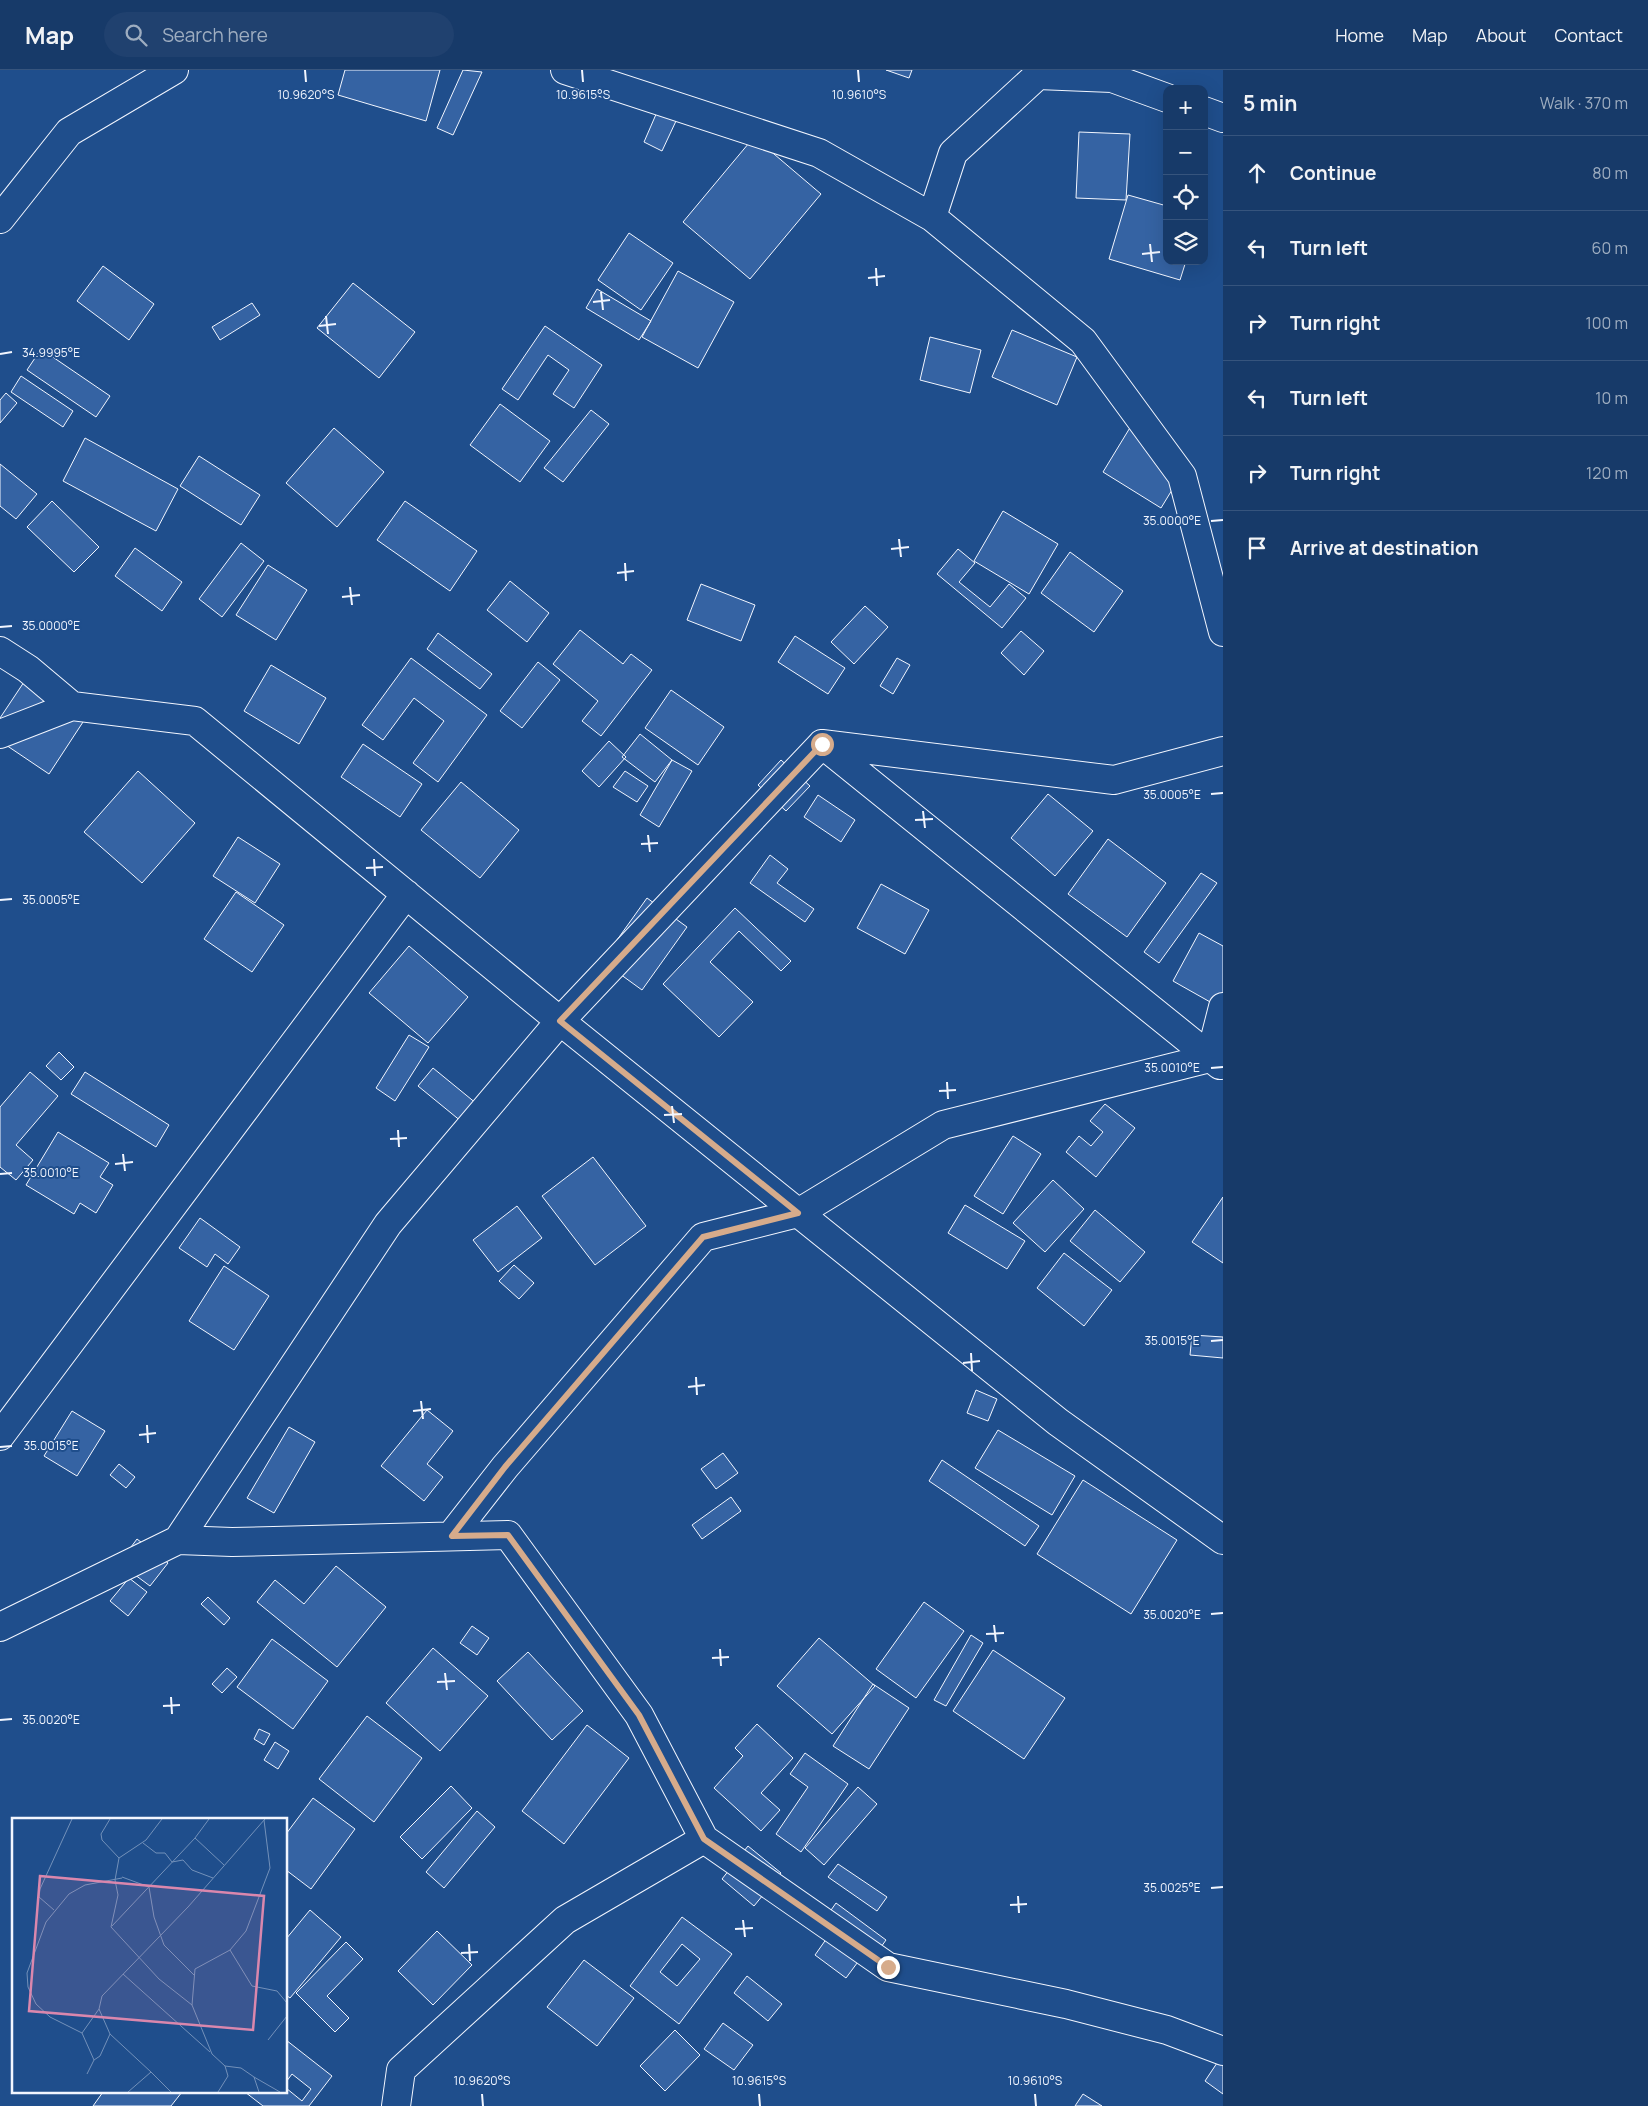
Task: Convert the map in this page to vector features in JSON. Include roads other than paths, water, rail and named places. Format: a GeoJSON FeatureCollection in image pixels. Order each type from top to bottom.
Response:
{"type":"FeatureCollection","features":[{"type":"Feature","properties":{"kind":"street"},"geometry":{"type":"LineString","coordinates":[[0,219],[69,132],[174,70]]}},
{"type":"Feature","properties":{"kind":"street"},"geometry":{"type":"LineString","coordinates":[[565,70],[818,153],[932,217],[1083,341],[1182,476],[1223,632]]}},
{"type":"Feature","properties":{"kind":"street"},"geometry":{"type":"LineString","coordinates":[[932,217],[953,153],[1038,75],[1112,78],[1163,97]]}},
{"type":"Feature","properties":{"kind":"street"},"geometry":{"type":"LineString","coordinates":[[1208,112],[1223,118]]}},
{"type":"Feature","properties":{"kind":"street"},"geometry":{"type":"LineString","coordinates":[[0,651],[28,669],[72,706]]}},
{"type":"Feature","properties":{"kind":"street"},"geometry":{"type":"LineString","coordinates":[[0,734],[72,706],[195,721],[560,1021],[1058,1422],[1223,1540]]}},
{"type":"Feature","properties":{"kind":"street"},"geometry":{"type":"LineString","coordinates":[[822,744],[1114,780],[1223,752]]}},
{"type":"Feature","properties":{"kind":"street"},"geometry":{"type":"LineString","coordinates":[[178,1540],[388,1224],[560,1021],[822,744]]}},
{"type":"Feature","properties":{"kind":"street"},"geometry":{"type":"LineString","coordinates":[[822,744],[1216,1063]]}},
{"type":"Feature","properties":{"kind":"street"},"geometry":{"type":"LineString","coordinates":[[0,1436],[406,894]]}},
{"type":"Feature","properties":{"kind":"street"},"geometry":{"type":"LineString","coordinates":[[1216,1063],[1223,1008]]}},
{"type":"Feature","properties":{"kind":"street"},"geometry":{"type":"LineString","coordinates":[[452,1536],[505,1467],[703,1237],[798,1213],[943,1125],[1216,1063]]}},
{"type":"Feature","properties":{"kind":"street"},"geometry":{"type":"LineString","coordinates":[[0,1626],[178,1540],[232,1542],[508,1535],[639,1715],[704,1839],[888,1967],[1066,2004],[1167,2030],[1223,2051]]}},
{"type":"Feature","properties":{"kind":"street"},"geometry":{"type":"LineString","coordinates":[[396,2106],[401,2070],[565,1920],[704,1839]]}}]}
